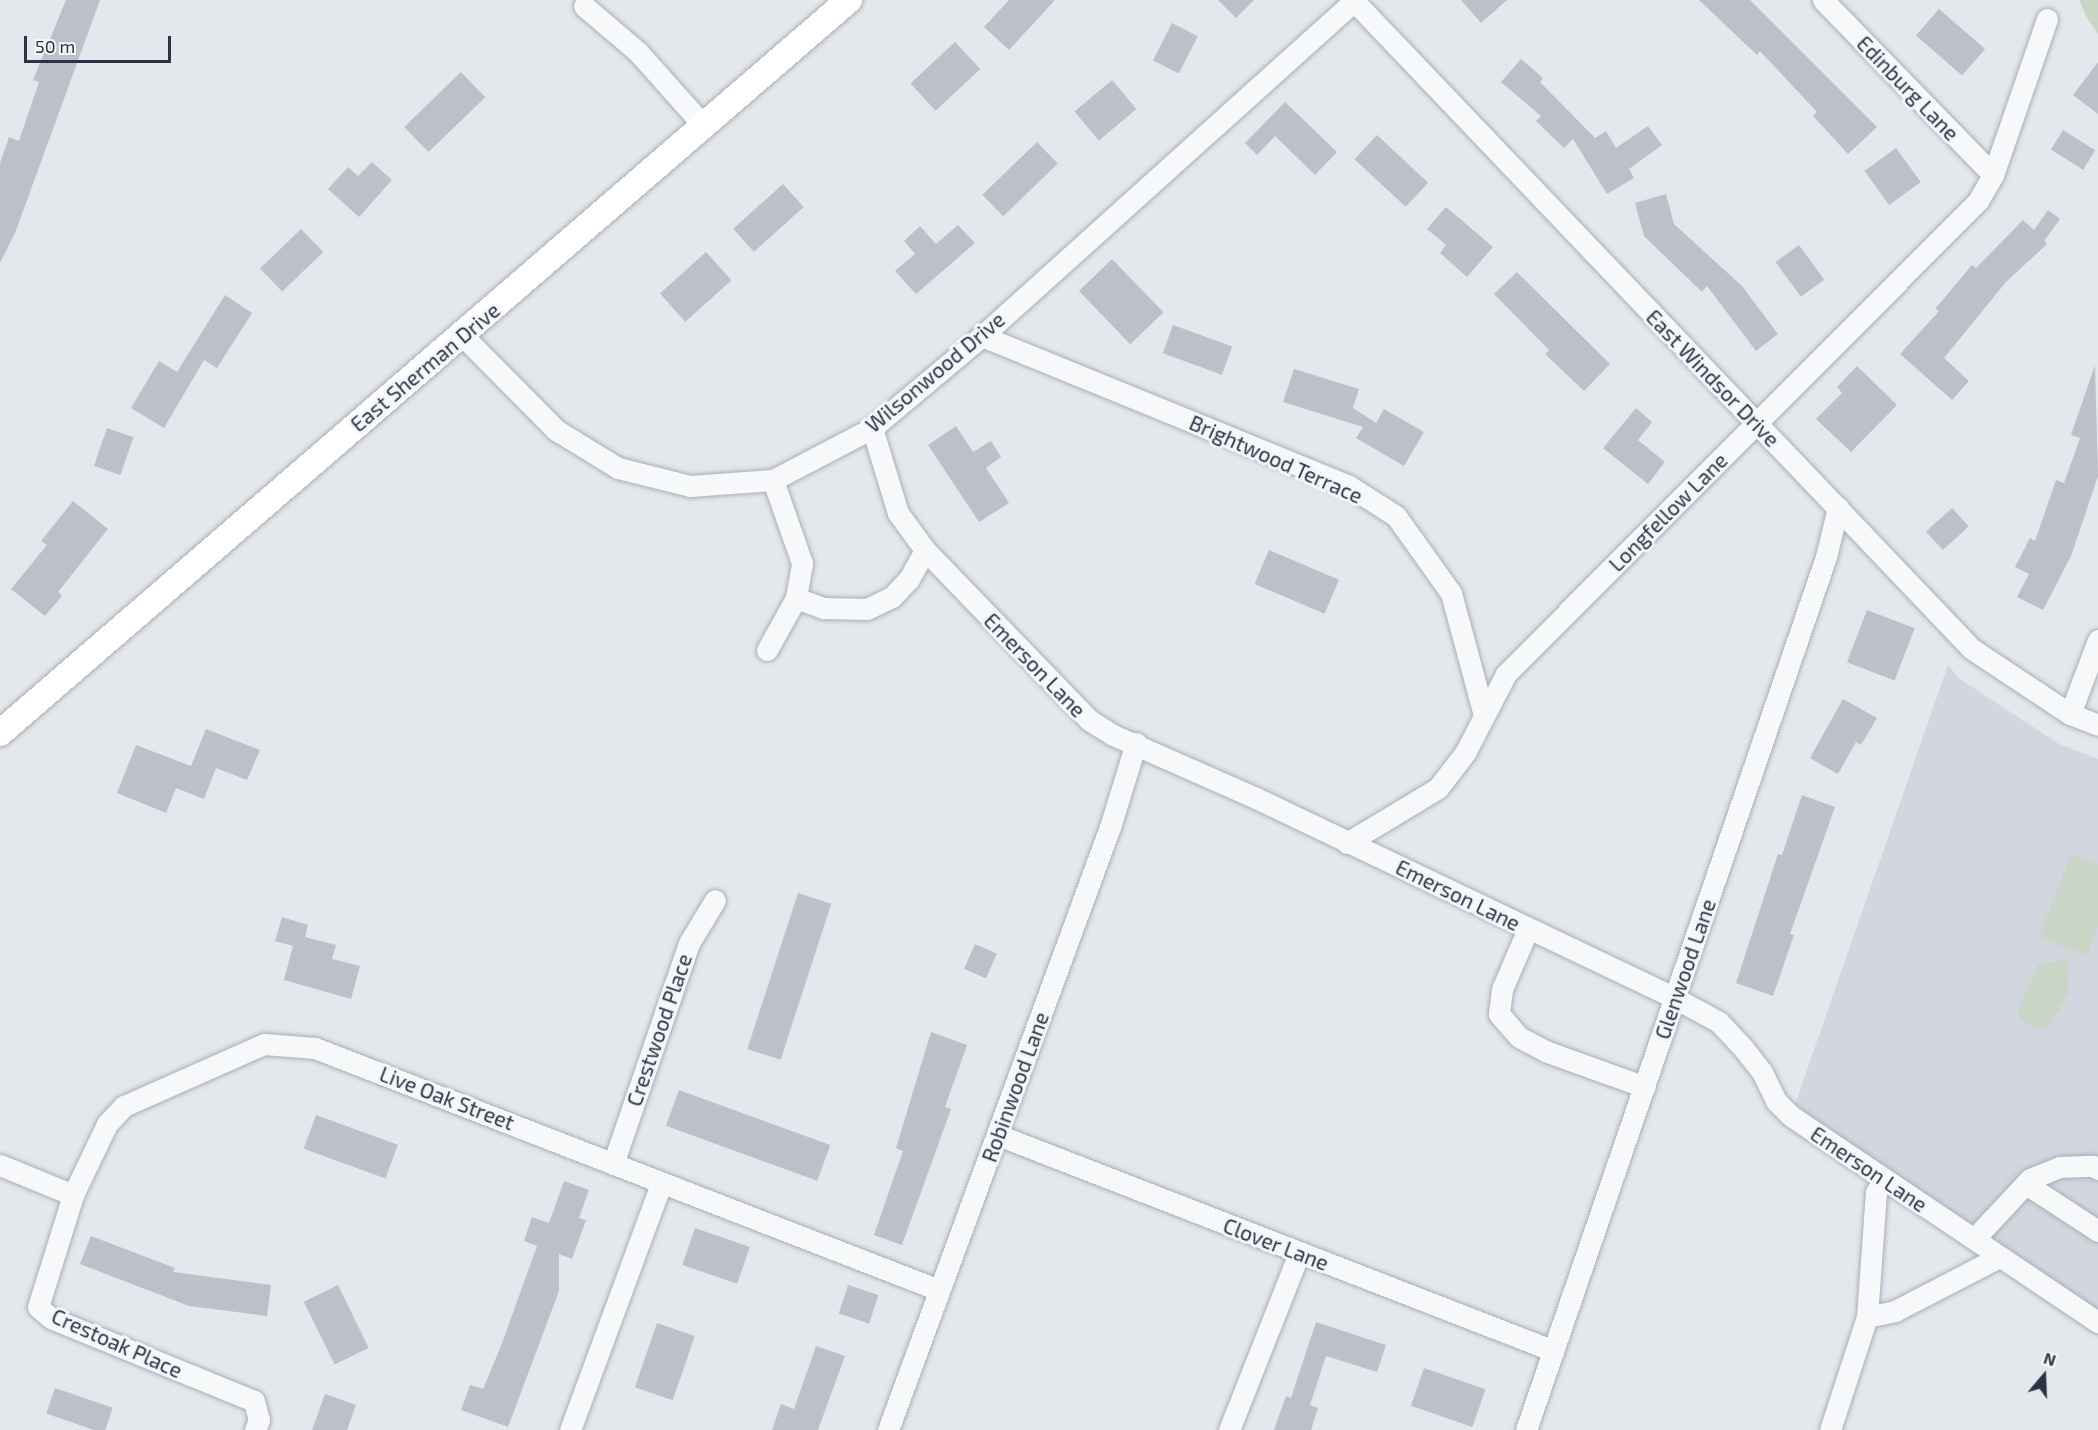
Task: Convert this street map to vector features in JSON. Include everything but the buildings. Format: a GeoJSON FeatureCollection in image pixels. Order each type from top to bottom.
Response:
{"type":"FeatureCollection","features":[{"type":"Feature","properties":{"kind":"main road","name":"East Sherman Drive"},"geometry":{"type":"LineString","coordinates":[[0,733],[849,0]]}},
{"type":"Feature","properties":{"kind":"street","name":"Edinburg Lane"},"geometry":{"type":"LineString","coordinates":[[1823,0],[1993,175]]}},
{"type":"Feature","properties":{"kind":"street","name":"Wilsonwood Drive"},"geometry":{"type":"LineString","coordinates":[[462,335],[556,430],[618,468],[690,486],[773,480],[872,428],[982,336],[1354,1]]}},
{"type":"Feature","properties":{"kind":"street","name":"East Windsor Drive"},"geometry":{"type":"LineString","coordinates":[[1354,1],[1972,649],[2070,714],[2098,725]]}},
{"type":"Feature","properties":{"kind":"street"},"geometry":{"type":"LineString","coordinates":[[584,6],[638,52],[704,126]]}},
{"type":"Feature","properties":{"kind":"street","name":"Longfellow Lane"},"geometry":{"type":"LineString","coordinates":[[1347,843],[1438,788],[1465,753],[1506,674],[1978,201],[1993,175],[2047,19]]}},
{"type":"Feature","properties":{"kind":"street","name":"Brightwood Terrace"},"geometry":{"type":"LineString","coordinates":[[982,336],[1349,486],[1396,516],[1450,593],[1484,715]]}},
{"type":"Feature","properties":{"kind":"street","name":"Emerson Lane"},"geometry":{"type":"LineString","coordinates":[[872,428],[897,513],[925,550],[1069,703],[1113,735],[1136,743],[1675,998],[1719,1022],[1744,1048],[1762,1072],[1776,1101],[1791,1116],[2098,1322]]}},
{"type":"Feature","properties":{"kind":"street"},"geometry":{"type":"LineString","coordinates":[[767,650],[796,598],[802,563],[773,480]]}},
{"type":"Feature","properties":{"kind":"street","name":"Glenwood Lane"},"geometry":{"type":"LineString","coordinates":[[1526,1430],[1826,557],[1838,507]]}},
{"type":"Feature","properties":{"kind":"street"},"geometry":{"type":"LineString","coordinates":[[796,598],[824,608],[867,609],[892,597],[909,579],[925,550]]}},
{"type":"Feature","properties":{"kind":"street"},"geometry":{"type":"LineString","coordinates":[[2070,714],[2098,640]]}},
{"type":"Feature","properties":{"kind":"street","name":"Robinwood Lane"},"geometry":{"type":"LineString","coordinates":[[888,1430],[1106,838],[1136,743]]}},
{"type":"Feature","properties":{"kind":"street","name":"Crestwood Place"},"geometry":{"type":"LineString","coordinates":[[613,1164],[689,943],[715,900]]}},
{"type":"Feature","properties":{"kind":"street"},"geometry":{"type":"LineString","coordinates":[[1528,929],[1502,989],[1499,1014],[1519,1037],[1545,1051],[1645,1087]]}},
{"type":"Feature","properties":{"kind":"street","name":"Live Oak Street"},"geometry":{"type":"LineString","coordinates":[[74,1195],[107,1124],[124,1106],[264,1044],[315,1048],[661,1184],[851,1253],[939,1290]]}},
{"type":"Feature","properties":{"kind":"street","name":"Clover Lane"},"geometry":{"type":"LineString","coordinates":[[998,1135],[1554,1351]]}},
{"type":"Feature","properties":{"kind":"street"},"geometry":{"type":"LineString","coordinates":[[0,1165],[74,1195]]}},
{"type":"Feature","properties":{"kind":"street"},"geometry":{"type":"LineString","coordinates":[[1974,1239],[2026,1184],[2059,1167],[2093,1166],[2098,1169]]}},
{"type":"Feature","properties":{"kind":"street"},"geometry":{"type":"LineString","coordinates":[[1830,1430],[1867,1317],[1876,1192],[1884,1179]]}},
{"type":"Feature","properties":{"kind":"street"},"geometry":{"type":"LineString","coordinates":[[570,1430],[661,1184]]}},
{"type":"Feature","properties":{"kind":"street"},"geometry":{"type":"LineString","coordinates":[[2026,1184],[2098,1231]]}},
{"type":"Feature","properties":{"kind":"street","name":"Crestoak Place"},"geometry":{"type":"LineString","coordinates":[[74,1195],[38,1306],[51,1318],[254,1401],[257,1425]]}},
{"type":"Feature","properties":{"kind":"street"},"geometry":{"type":"LineString","coordinates":[[1229,1430],[1299,1252]]}},
{"type":"Feature","properties":{"kind":"street"},"geometry":{"type":"LineString","coordinates":[[1867,1317],[1895,1311],[1999,1257]]}},
{"type":"Feature","properties":{"kind":"shaded area"},"geometry":{"type":"Polygon","coordinates":[[[1948,665],[1960,679],[2059,744],[2098,759],[2098,1322],[1791,1116],[1948,665]]]}},
{"type":"Feature","properties":{"kind":"green space"},"geometry":{"type":"Polygon","coordinates":[[[2079,0],[2098,0],[2098,34],[2087,18],[2079,0]]]}},
{"type":"Feature","properties":{"kind":"green space"},"geometry":{"type":"Polygon","coordinates":[[[2071,854],[2098,865],[2098,925],[2087,955],[2039,937],[2071,854]]]}},
{"type":"Feature","properties":{"kind":"green space"},"geometry":{"type":"Polygon","coordinates":[[[2062,960],[2069,962],[2068,993],[2048,1028],[2040,1029],[2020,1020],[2017,1011],[2039,964],[2062,960]]]}}]}
